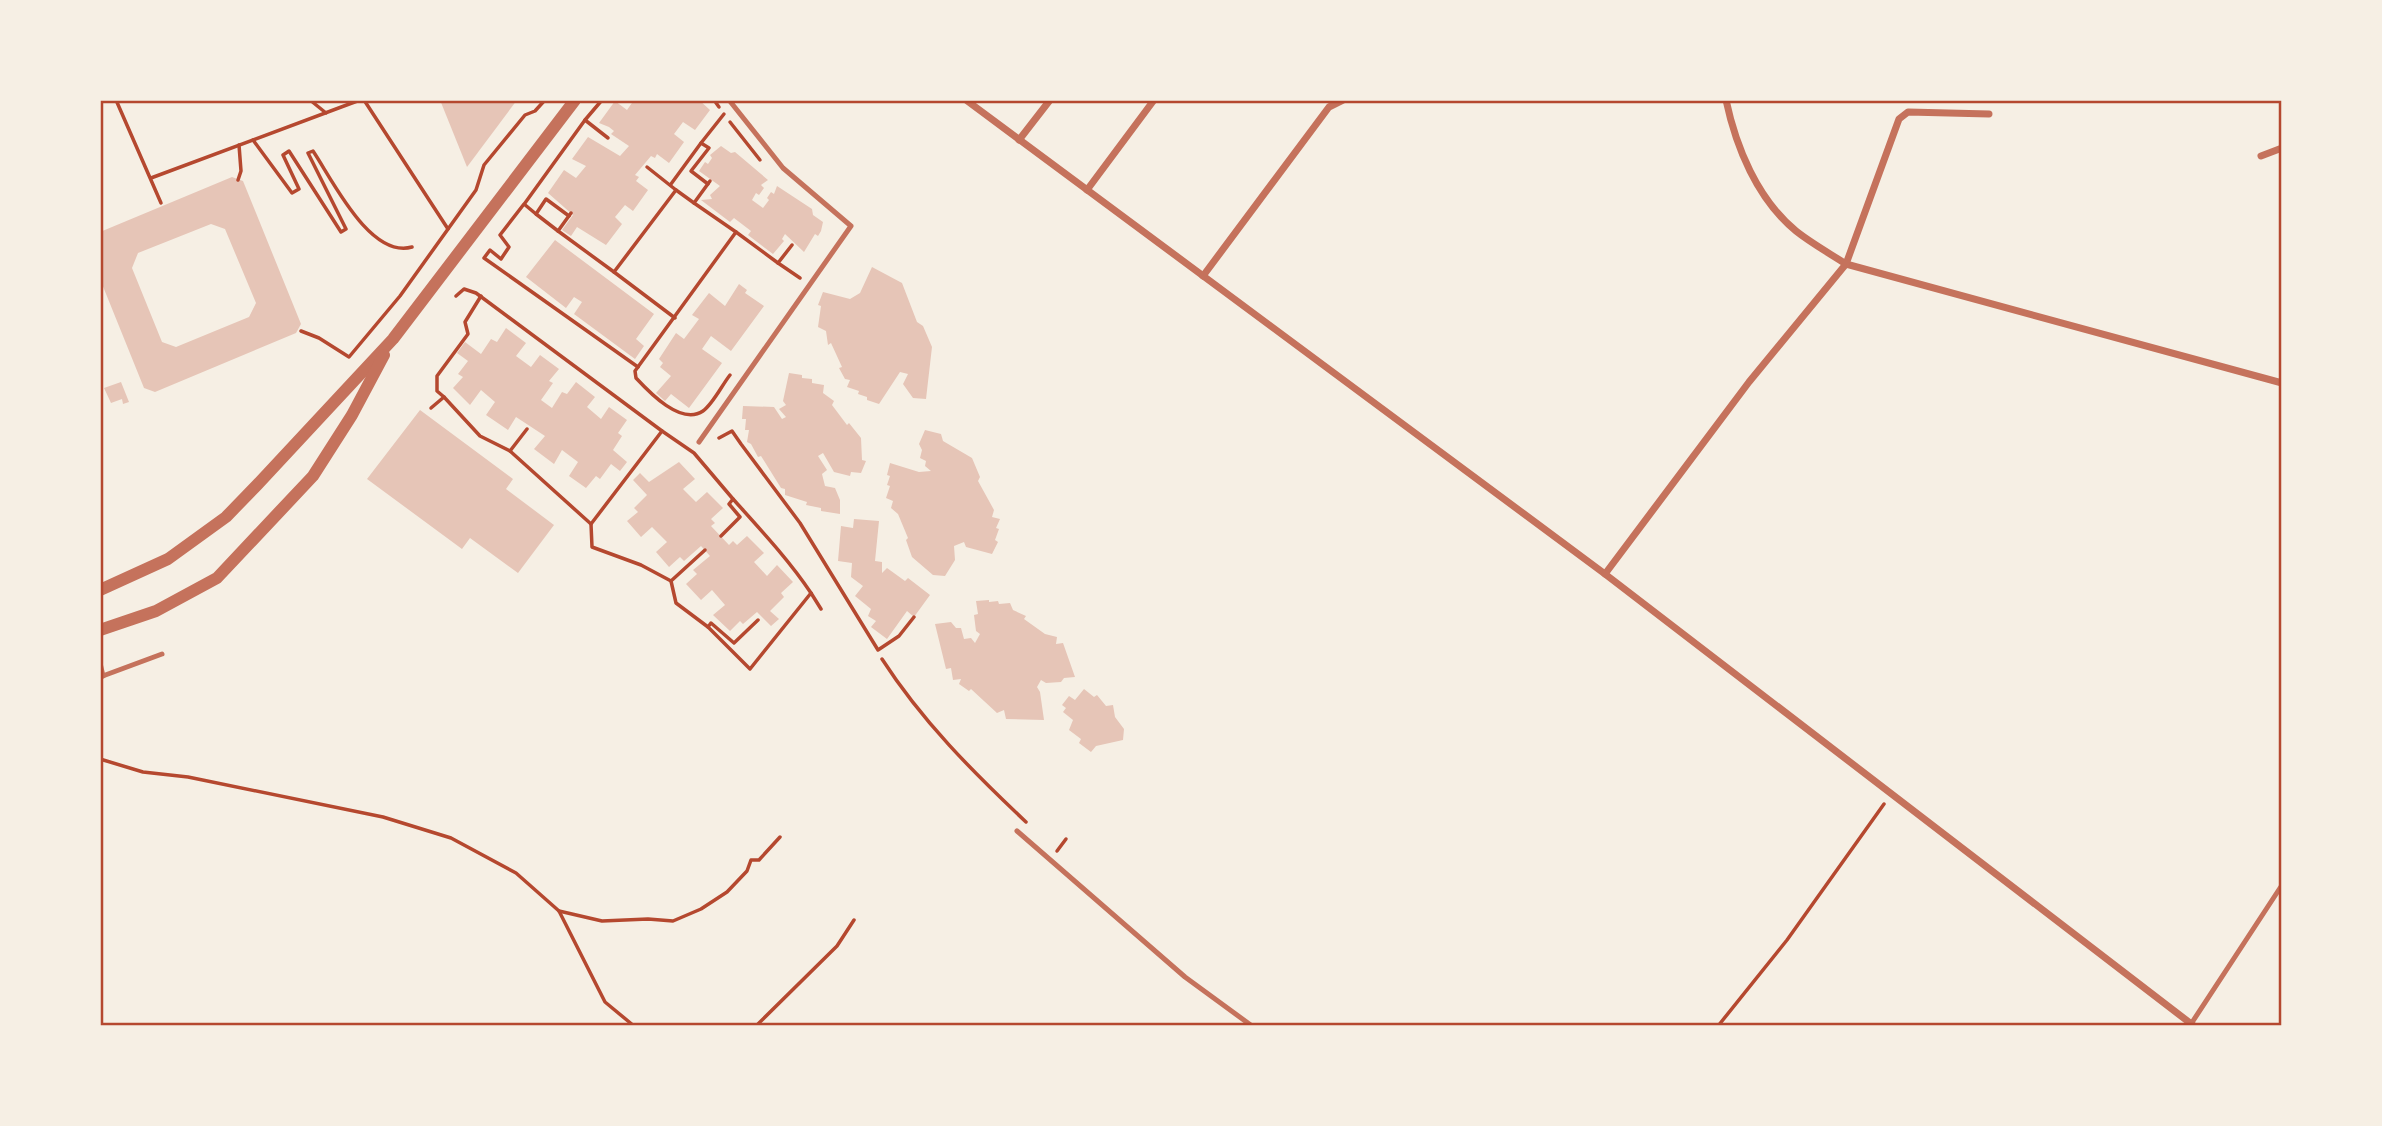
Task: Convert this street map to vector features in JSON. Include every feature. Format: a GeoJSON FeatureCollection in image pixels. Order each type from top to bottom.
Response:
{"type":"FeatureCollection","features":[{"type":"Feature","properties":{"kind":"street"},"geometry":{"type":"LineString","coordinates":[[100,590],[168,559],[226,517],[393,340],[575,100]]}},
{"type":"Feature","properties":{"kind":"street"},"geometry":{"type":"LineString","coordinates":[[966,100],[1605,574],[2192,1025]]}},
{"type":"Feature","properties":{"kind":"street"},"geometry":{"type":"LineString","coordinates":[[1019,139],[1050,100]]}},
{"type":"Feature","properties":{"kind":"street"},"geometry":{"type":"LineString","coordinates":[[1087,190],[1154,100]]}},
{"type":"Feature","properties":{"kind":"street"},"geometry":{"type":"LineString","coordinates":[[1203,276],[1329,107],[1343,100]]}},
{"type":"Feature","properties":{"kind":"street"},"geometry":{"type":"LineString","coordinates":[[1726,100],[1734,135],[1760,189],[1795,230],[1846,264],[2282,383]]}},
{"type":"Feature","properties":{"kind":"street"},"geometry":{"type":"LineString","coordinates":[[1605,574],[1749,382],[1846,264],[1899,119],[1908,112],[1989,114]]}},
{"type":"Feature","properties":{"kind":"street"},"geometry":{"type":"LineString","coordinates":[[2261,156],[2282,148]]}},
{"type":"Feature","properties":{"kind":"street"},"geometry":{"type":"LineString","coordinates":[[100,630],[156,611],[217,578],[313,476],[352,415],[393,340]]}},
{"type":"Feature","properties":{"kind":"lane"},"geometry":{"type":"LineString","coordinates":[[699,442],[851,226],[783,168],[729,100]]}},
{"type":"Feature","properties":{"kind":"lane"},"geometry":{"type":"LineString","coordinates":[[100,663],[101,677],[162,654]]}},
{"type":"Feature","properties":{"kind":"lane"},"geometry":{"type":"LineString","coordinates":[[1017,831],[1185,977],[1252,1026]]}},
{"type":"Feature","properties":{"kind":"lane"},"geometry":{"type":"LineString","coordinates":[[2192,1025],[2282,885]]}},
{"type":"Feature","properties":{"kind":"path"},"geometry":{"type":"LineString","coordinates":[[116,100],[161,203]]}},
{"type":"Feature","properties":{"kind":"path"},"geometry":{"type":"LineString","coordinates":[[310,100],[326,113]]}},
{"type":"Feature","properties":{"kind":"path"},"geometry":{"type":"LineString","coordinates":[[151,178],[362,100],[448,229]]}},
{"type":"Feature","properties":{"kind":"path"},"geometry":{"type":"LineString","coordinates":[[301,331],[319,338],[349,357],[400,296],[476,190],[484,165],[525,115],[535,111],[545,100]]}},
{"type":"Feature","properties":{"kind":"path"},"geometry":{"type":"LineString","coordinates":[[602,100],[500,235],[509,247],[501,259],[489,250],[484,258],[638,367]]}},
{"type":"Feature","properties":{"kind":"path"},"geometry":{"type":"LineString","coordinates":[[671,184],[724,114]]}},
{"type":"Feature","properties":{"kind":"path"},"geometry":{"type":"LineString","coordinates":[[585,120],[608,138]]}},
{"type":"Feature","properties":{"kind":"path"},"geometry":{"type":"LineString","coordinates":[[253,140],[292,193],[299,189],[283,155],[289,151],[341,232],[346,229],[309,153],[313,150],[352,210],[375,238],[399,248],[412,247]]}},
{"type":"Feature","properties":{"kind":"path"},"geometry":{"type":"LineString","coordinates":[[694,203],[709,183],[691,172],[709,149],[701,143]]}},
{"type":"Feature","properties":{"kind":"path"},"geometry":{"type":"LineString","coordinates":[[238,180],[241,171],[239,145]]}},
{"type":"Feature","properties":{"kind":"path"},"geometry":{"type":"LineString","coordinates":[[647,167],[801,279],[793,290]]}},
{"type":"Feature","properties":{"kind":"path"},"geometry":{"type":"LineString","coordinates":[[614,272],[676,190]]}},
{"type":"Feature","properties":{"kind":"path"},"geometry":{"type":"LineString","coordinates":[[536,214],[546,199],[570,214],[558,230]]}},
{"type":"Feature","properties":{"kind":"path"},"geometry":{"type":"LineString","coordinates":[[523,206],[675,318]]}},
{"type":"Feature","properties":{"kind":"path"},"geometry":{"type":"LineString","coordinates":[[733,371],[703,411],[690,415],[677,411],[647,390],[636,378],[638,367],[736,232]]}},
{"type":"Feature","properties":{"kind":"path"},"geometry":{"type":"LineString","coordinates":[[778,263],[792,245]]}},
{"type":"Feature","properties":{"kind":"path"},"geometry":{"type":"LineString","coordinates":[[456,296],[464,289],[481,296],[695,453],[777,552],[792,565],[821,609]]}},
{"type":"Feature","properties":{"kind":"path"},"geometry":{"type":"LineString","coordinates":[[481,296],[465,322],[468,334],[437,376],[437,391],[480,436],[510,451],[591,524]]}},
{"type":"Feature","properties":{"kind":"path"},"geometry":{"type":"LineString","coordinates":[[431,408],[444,397]]}},
{"type":"Feature","properties":{"kind":"path"},"geometry":{"type":"LineString","coordinates":[[510,451],[527,429]]}},
{"type":"Feature","properties":{"kind":"path"},"geometry":{"type":"LineString","coordinates":[[663,431],[591,524],[592,547],[641,565],[671,582],[676,603],[708,627],[750,669],[811,593]]}},
{"type":"Feature","properties":{"kind":"path"},"geometry":{"type":"LineString","coordinates":[[719,438],[732,431],[800,523],[878,650],[899,636],[914,617]]}},
{"type":"Feature","properties":{"kind":"path"},"geometry":{"type":"LineString","coordinates":[[721,536],[740,517],[729,504],[733,499]]}},
{"type":"Feature","properties":{"kind":"path"},"geometry":{"type":"LineString","coordinates":[[671,582],[705,550]]}},
{"type":"Feature","properties":{"kind":"path"},"geometry":{"type":"LineString","coordinates":[[708,627],[711,623],[734,643],[758,620]]}},
{"type":"Feature","properties":{"kind":"path"},"geometry":{"type":"LineString","coordinates":[[882,659],[910,702],[938,736],[1028,823]]}},
{"type":"Feature","properties":{"kind":"path"},"geometry":{"type":"LineString","coordinates":[[100,760],[143,772],[188,777],[383,817],[451,838],[516,873],[559,912],[605,1002],[634,1026]]}},
{"type":"Feature","properties":{"kind":"path"},"geometry":{"type":"LineString","coordinates":[[1718,1026],[1787,940],[1891,794]]}},
{"type":"Feature","properties":{"kind":"path"},"geometry":{"type":"LineString","coordinates":[[559,912],[603,921],[673,921],[701,909],[727,891],[747,871],[751,860],[759,860],[780,838]]}},
{"type":"Feature","properties":{"kind":"path"},"geometry":{"type":"LineString","coordinates":[[1047,842],[1057,851],[1066,839]]}},
{"type":"Feature","properties":{"kind":"path"},"geometry":{"type":"LineString","coordinates":[[756,1026],[837,946],[854,920]]}},
{"type":"Feature","properties":{"kind":"building"},"geometry":{"type":"Polygon","coordinates":[[[440,100],[517,100],[467,167],[440,100]]]}},
{"type":"Feature","properties":{"kind":"building"},"geometry":{"type":"Polygon","coordinates":[[[634,100],[699,100],[710,110],[695,130],[683,122],[674,134],[684,142],[669,163],[657,154],[655,158],[651,156],[635,175],[639,177],[636,181],[648,190],[633,211],[625,205],[615,217],[622,224],[606,245],[577,227],[571,236],[562,230],[573,215],[548,193],[564,170],[576,178],[586,166],[572,159],[588,137],[620,156],[629,146],[611,134],[614,131],[609,127],[599,123],[615,101],[627,110],[634,100]]]}},
{"type":"Feature","properties":{"kind":"building"},"geometry":{"type":"Polygon","coordinates":[[[721,146],[731,153],[735,152],[768,180],[761,185],[764,188],[759,195],[756,193],[752,200],[763,208],[777,186],[812,209],[813,215],[823,222],[818,236],[815,234],[804,252],[785,234],[782,239],[784,241],[773,254],[748,235],[751,231],[734,218],[730,222],[701,200],[712,199],[710,195],[720,186],[699,171],[705,162],[708,164],[712,158],[710,155],[721,146]]]}},
{"type":"Feature","properties":{"kind":"building"},"geometry":{"type":"Polygon","coordinates":[[[232,177],[243,181],[301,324],[296,333],[155,392],[144,388],[100,279],[100,232],[232,177]],[[211,224],[138,253],[132,268],[162,342],[176,347],[249,317],[256,303],[225,229],[211,224]]]}},
{"type":"Feature","properties":{"kind":"building"},"geometry":{"type":"Polygon","coordinates":[[[555,240],[654,314],[636,339],[644,346],[635,359],[574,314],[582,302],[574,297],[566,308],[526,277],[555,240]]]}},
{"type":"Feature","properties":{"kind":"building"},"geometry":{"type":"Polygon","coordinates":[[[872,267],[902,283],[917,322],[923,326],[932,347],[926,399],[913,398],[903,384],[908,374],[900,372],[879,404],[847,387],[850,380],[845,379],[839,368],[842,367],[831,343],[828,345],[826,331],[818,327],[821,306],[818,305],[823,292],[850,299],[860,293],[872,267]]]}},
{"type":"Feature","properties":{"kind":"building"},"geometry":{"type":"Polygon","coordinates":[[[739,284],[747,290],[745,293],[764,306],[731,351],[711,336],[702,349],[722,363],[689,408],[671,394],[665,401],[656,393],[671,376],[660,367],[663,363],[659,359],[676,333],[684,339],[699,319],[692,315],[709,293],[725,306],[739,284]]]}},
{"type":"Feature","properties":{"kind":"building"},"geometry":{"type":"Polygon","coordinates":[[[506,328],[526,343],[516,356],[531,367],[540,355],[559,369],[549,381],[553,383],[541,400],[552,408],[562,392],[567,394],[576,382],[595,397],[587,407],[601,419],[609,407],[627,420],[618,433],[622,436],[613,450],[627,462],[620,471],[611,464],[600,479],[596,476],[586,488],[569,476],[578,462],[562,450],[554,464],[534,449],[545,436],[516,417],[508,430],[486,415],[495,402],[481,390],[470,405],[453,388],[463,377],[458,374],[468,361],[457,353],[465,342],[481,354],[491,339],[497,342],[506,328]]]}},
{"type":"Feature","properties":{"kind":"building"},"geometry":{"type":"Polygon","coordinates":[[[789,373],[802,375],[802,378],[812,379],[812,383],[824,385],[823,393],[834,401],[832,405],[861,438],[862,460],[866,461],[861,473],[851,472],[850,476],[834,472],[823,453],[818,456],[827,470],[822,474],[825,486],[835,488],[840,500],[840,514],[821,511],[821,508],[806,505],[807,502],[785,495],[785,489],[781,488],[761,456],[758,457],[747,442],[749,430],[745,430],[746,419],[742,419],[743,406],[774,407],[782,419],[786,417],[779,409],[786,405],[783,401],[789,373]]]}},
{"type":"Feature","properties":{"kind":"building"},"geometry":{"type":"Polygon","coordinates":[[[121,382],[129,402],[123,404],[122,399],[111,403],[104,388],[121,382]]]}},
{"type":"Feature","properties":{"kind":"building"},"geometry":{"type":"Polygon","coordinates":[[[420,410],[513,479],[506,489],[554,525],[518,573],[470,538],[462,549],[367,479],[420,410]]]}},
{"type":"Feature","properties":{"kind":"building"},"geometry":{"type":"Polygon","coordinates":[[[925,430],[941,434],[943,441],[972,458],[980,477],[978,481],[994,510],[992,517],[1000,519],[996,528],[999,529],[995,540],[998,542],[992,554],[966,547],[964,542],[954,546],[955,560],[945,576],[933,575],[912,557],[898,514],[891,508],[893,501],[886,498],[890,486],[887,485],[890,476],[887,475],[890,463],[919,472],[931,471],[925,466],[926,461],[920,458],[922,450],[919,444],[925,430]]]}},
{"type":"Feature","properties":{"kind":"building"},"geometry":{"type":"Polygon","coordinates":[[[679,462],[695,479],[683,489],[696,502],[707,492],[723,508],[711,519],[715,523],[711,526],[729,545],[733,541],[737,545],[747,536],[764,553],[754,562],[767,576],[777,565],[793,582],[781,593],[784,597],[770,611],[779,619],[771,626],[757,612],[743,624],[740,621],[730,631],[713,615],[725,605],[712,590],[701,600],[686,584],[697,574],[693,570],[710,556],[701,546],[684,561],[680,557],[669,567],[656,552],[667,542],[652,527],[641,537],[627,521],[638,512],[634,508],[647,495],[633,480],[640,473],[649,482],[679,462]]]}},
{"type":"Feature","properties":{"kind":"building"},"geometry":{"type":"Polygon","coordinates":[[[854,519],[879,521],[875,561],[882,562],[882,573],[887,568],[905,581],[908,578],[930,595],[914,617],[907,611],[887,639],[871,627],[876,621],[868,616],[871,609],[855,596],[863,586],[851,577],[852,563],[838,561],[841,526],[853,528],[854,519]]]}},
{"type":"Feature","properties":{"kind":"building"},"geometry":{"type":"Polygon","coordinates":[[[976,601],[998,601],[999,604],[1010,603],[1013,610],[1026,616],[1024,619],[1045,634],[1057,637],[1056,644],[1063,643],[1075,677],[1064,678],[1061,682],[1046,683],[1041,680],[1037,687],[1044,720],[1006,719],[1004,710],[997,713],[971,689],[969,691],[959,684],[961,679],[953,680],[951,668],[946,669],[935,624],[951,622],[956,628],[961,628],[964,639],[971,638],[975,643],[980,634],[976,631],[974,615],[978,614],[976,601]]]}},
{"type":"Feature","properties":{"kind":"building"},"geometry":{"type":"Polygon","coordinates":[[[1084,689],[1094,697],[1097,695],[1106,706],[1113,705],[1115,717],[1124,729],[1123,740],[1096,746],[1091,752],[1079,743],[1081,739],[1069,730],[1073,720],[1063,712],[1066,708],[1062,705],[1069,696],[1075,700],[1084,689]]]}}]}
